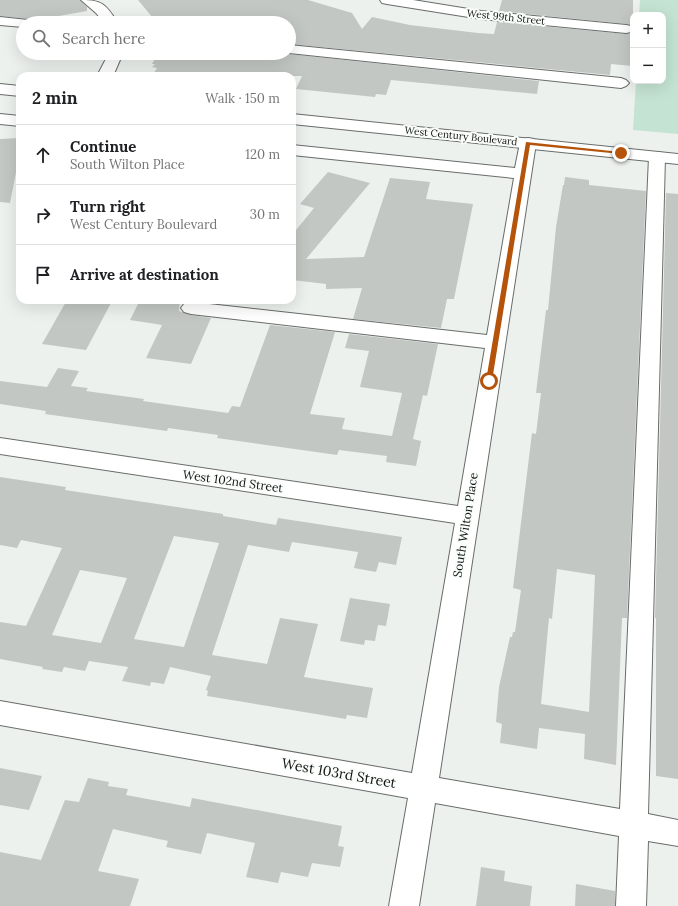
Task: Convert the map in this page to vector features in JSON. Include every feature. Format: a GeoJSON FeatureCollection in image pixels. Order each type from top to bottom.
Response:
{"type":"FeatureCollection","features":[{"type":"Feature","properties":{"kind":"street"},"geometry":{"type":"LineString","coordinates":[[88,0],[101,10],[106,16]]}},
{"type":"Feature","properties":{"kind":"street","name":"West 99th Street"},"geometry":{"type":"LineString","coordinates":[[387,0],[481,15],[626,29]]}},
{"type":"Feature","properties":{"kind":"street"},"geometry":{"type":"LineString","coordinates":[[0,21],[16,22]]}},
{"type":"Feature","properties":{"kind":"street"},"geometry":{"type":"LineString","coordinates":[[296,50],[621,83]]}},
{"type":"Feature","properties":{"kind":"street"},"geometry":{"type":"LineString","coordinates":[[107,72],[113,60]]}},
{"type":"Feature","properties":{"kind":"street"},"geometry":{"type":"LineString","coordinates":[[0,89],[16,91]]}},
{"type":"Feature","properties":{"kind":"street"},"geometry":{"type":"LineString","coordinates":[[0,119],[16,121]]}},
{"type":"Feature","properties":{"kind":"street","name":"West Century Boulevard"},"geometry":{"type":"LineString","coordinates":[[296,119],[668,158]]}},
{"type":"Feature","properties":{"kind":"street","name":"South Wilton Place"},"geometry":{"type":"LineString","coordinates":[[404,906],[528,143]]}},
{"type":"Feature","properties":{"kind":"street"},"geometry":{"type":"LineString","coordinates":[[296,150],[523,174]]}},
{"type":"Feature","properties":{"kind":"street"},"geometry":{"type":"LineString","coordinates":[[632,906],[634,825],[668,158]]}},
{"type":"Feature","properties":{"kind":"street"},"geometry":{"type":"LineString","coordinates":[[191,308],[495,343]]}},
{"type":"Feature","properties":{"kind":"street","name":"West 102nd Street"},"geometry":{"type":"LineString","coordinates":[[0,446],[467,516]]}},
{"type":"Feature","properties":{"kind":"street","name":"West 103rd Street"},"geometry":{"type":"LineString","coordinates":[[0,713],[678,833]]}},
{"type":"Feature","properties":{"kind":"green space"},"geometry":{"type":"Polygon","coordinates":[[[640,0],[678,0],[678,134],[633,130],[636,84],[666,84],[666,12],[639,12],[640,0]]]}},
{"type":"Feature","properties":{"kind":"building"},"geometry":{"type":"Polygon","coordinates":[[[0,0],[80,0],[87,7],[87,11],[58,16],[16,16],[16,18],[0,16],[0,0]]]}},
{"type":"Feature","properties":{"kind":"building"},"geometry":{"type":"Polygon","coordinates":[[[138,0],[308,0],[352,13],[362,29],[372,17],[410,25],[494,34],[497,22],[626,34],[630,33],[630,66],[611,64],[610,75],[296,45],[296,16],[151,16],[138,0]]]}},
{"type":"Feature","properties":{"kind":"building"},"geometry":{"type":"Polygon","coordinates":[[[502,0],[633,0],[633,12],[630,12],[630,25],[499,11],[502,0]]]}},
{"type":"Feature","properties":{"kind":"building"},"geometry":{"type":"Polygon","coordinates":[[[296,55],[539,81],[537,94],[391,80],[386,95],[376,94],[375,97],[296,89],[302,76],[296,76],[296,72],[154,72],[157,68],[152,67],[155,64],[152,64],[154,60],[296,60],[296,55]]]}},
{"type":"Feature","properties":{"kind":"building"},"geometry":{"type":"Polygon","coordinates":[[[16,138],[16,172],[10,203],[0,202],[0,139],[16,138]]]}},
{"type":"Feature","properties":{"kind":"building"},"geometry":{"type":"Polygon","coordinates":[[[328,172],[370,183],[306,259],[364,257],[390,178],[430,182],[426,199],[473,204],[454,299],[447,299],[441,328],[353,319],[362,288],[326,289],[326,284],[296,280],[296,230],[314,208],[300,204],[328,172]]]}},
{"type":"Feature","properties":{"kind":"building"},"geometry":{"type":"Polygon","coordinates":[[[565,177],[589,180],[589,185],[646,191],[627,618],[622,618],[616,765],[584,759],[585,734],[539,728],[537,749],[500,743],[502,724],[496,722],[499,687],[510,637],[512,637],[513,632],[515,632],[521,590],[513,588],[532,433],[536,434],[541,393],[536,393],[546,310],[548,310],[556,227],[565,177]],[[557,569],[552,619],[549,618],[541,704],[589,712],[595,575],[557,569]]]}},
{"type":"Feature","properties":{"kind":"building"},"geometry":{"type":"Polygon","coordinates":[[[666,193],[678,194],[678,779],[656,776],[655,618],[666,193]]]}},
{"type":"Feature","properties":{"kind":"building"},"geometry":{"type":"Polygon","coordinates":[[[65,304],[110,304],[86,350],[42,344],[65,304]]]}},
{"type":"Feature","properties":{"kind":"building"},"geometry":{"type":"Polygon","coordinates":[[[138,304],[180,304],[179,311],[191,315],[211,318],[191,364],[146,358],[162,325],[130,320],[138,304]]]}},
{"type":"Feature","properties":{"kind":"building"},"geometry":{"type":"Polygon","coordinates":[[[270,325],[335,332],[310,414],[345,418],[342,429],[392,436],[402,393],[360,387],[369,351],[345,348],[349,334],[438,344],[427,396],[423,395],[413,439],[421,441],[416,466],[386,462],[387,456],[339,450],[337,455],[217,438],[218,435],[168,428],[167,431],[45,414],[46,411],[0,404],[0,381],[47,387],[58,368],[79,371],[71,386],[88,388],[86,391],[228,413],[232,406],[240,407],[270,325]]]}},
{"type":"Feature","properties":{"kind":"building"},"geometry":{"type":"Polygon","coordinates":[[[0,477],[66,487],[65,490],[223,514],[223,516],[276,525],[278,518],[402,537],[396,565],[379,562],[376,572],[354,568],[358,552],[292,542],[289,552],[248,545],[212,655],[267,664],[280,618],[318,624],[304,677],[373,688],[367,718],[347,715],[346,719],[207,696],[208,691],[206,690],[211,676],[170,667],[164,684],[151,682],[150,686],[122,681],[128,667],[89,661],[85,671],[64,667],[62,672],[0,659],[0,622],[26,626],[62,548],[21,540],[17,548],[0,545],[0,477]],[[174,536],[134,639],[184,647],[219,543],[174,536]],[[80,570],[52,635],[101,643],[127,578],[80,570]]]}},
{"type":"Feature","properties":{"kind":"building"},"geometry":{"type":"Polygon","coordinates":[[[350,598],[390,604],[386,626],[378,625],[375,641],[365,640],[364,645],[340,641],[350,598]]]}},
{"type":"Feature","properties":{"kind":"building"},"geometry":{"type":"Polygon","coordinates":[[[0,768],[42,776],[29,810],[0,805],[0,768]]]}},
{"type":"Feature","properties":{"kind":"building"},"geometry":{"type":"Polygon","coordinates":[[[88,778],[109,782],[108,786],[128,789],[126,795],[190,807],[192,798],[342,826],[338,846],[344,847],[340,867],[312,863],[308,877],[281,872],[278,883],[246,877],[255,843],[207,833],[201,854],[166,847],[168,841],[113,829],[98,871],[139,879],[130,906],[0,906],[0,852],[41,860],[65,800],[79,802],[88,778]]]}},
{"type":"Feature","properties":{"kind":"building"},"geometry":{"type":"Polygon","coordinates":[[[481,867],[505,871],[504,881],[532,886],[530,906],[476,906],[481,867]]]}},
{"type":"Feature","properties":{"kind":"building"},"geometry":{"type":"Polygon","coordinates":[[[576,884],[615,891],[615,906],[575,906],[576,884]]]}},
{"type":"Feature","properties":{"kind":"route"},"geometry":{"type":"LineString","coordinates":[[489,381],[528,143],[621,153]]}}]}
